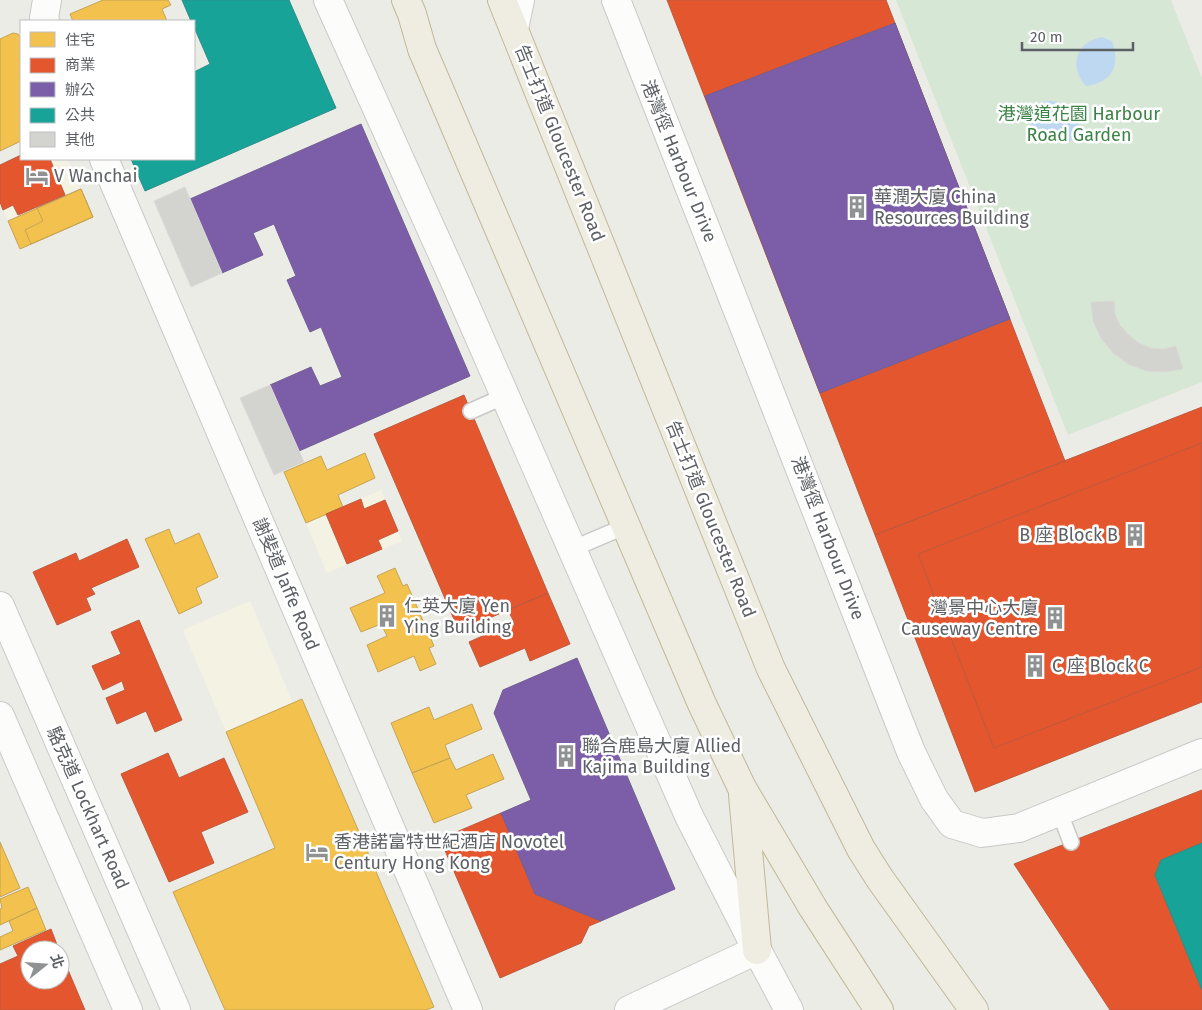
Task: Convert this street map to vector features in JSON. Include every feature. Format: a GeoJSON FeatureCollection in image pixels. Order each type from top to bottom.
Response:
{"type":"FeatureCollection","features":[{"type":"Feature","properties":{"kind":"highway"},"geometry":{"type":"LineString","coordinates":[[406,0],[422,49],[702,704],[742,788],[809,902],[879,1010]]}},
{"type":"Feature","properties":{"kind":"highway","name":"告士打道 Gloucester Road"},"geometry":{"type":"LineString","coordinates":[[502,0],[772,669],[860,849],[974,1010]]}},
{"type":"Feature","properties":{"kind":"highway"},"geometry":{"type":"LineString","coordinates":[[742,788],[757,950]]}},
{"type":"Feature","properties":{"kind":"street"},"geometry":{"type":"LineString","coordinates":[[328,0],[456,284],[689,816],[789,1010]]}},
{"type":"Feature","properties":{"kind":"street"},"geometry":{"type":"LineString","coordinates":[[514,29],[520,0]]}},
{"type":"Feature","properties":{"kind":"street","name":"港灣徑 Harbour Drive"},"geometry":{"type":"LineString","coordinates":[[616,0],[911,752],[934,799],[952,824],[982,833],[1019,828],[1202,753]]}},
{"type":"Feature","properties":{"kind":"street","name":"謝斐道 Jaffe Road"},"geometry":{"type":"LineString","coordinates":[[104,160],[468,1010]]}},
{"type":"Feature","properties":{"kind":"street","name":"駱克道 Lockhart Road"},"geometry":{"type":"LineString","coordinates":[[0,606],[176,1010]]}},
{"type":"Feature","properties":{"kind":"street"},"geometry":{"type":"LineString","coordinates":[[0,716],[128,1010]]}},
{"type":"Feature","properties":{"kind":"street"},"geometry":{"type":"LineString","coordinates":[[630,1010],[757,950]]}},
{"type":"Feature","properties":{"kind":"lane"},"geometry":{"type":"LineString","coordinates":[[471,411],[505,396]]}},
{"type":"Feature","properties":{"kind":"lane"},"geometry":{"type":"LineString","coordinates":[[572,548],[626,526]]}},
{"type":"Feature","properties":{"kind":"lane"},"geometry":{"type":"LineString","coordinates":[[1059,811],[1071,842]]}},
{"type":"Feature","properties":{"kind":"shaded area","name":"V Wanchai"},"geometry":{"type":"Polygon","coordinates":[[[20,155],[20,160],[67,160],[80,188],[8,220],[0,202],[0,165],[20,155]]]}},
{"type":"Feature","properties":{"kind":"shaded area","name":"仁英大廈 Yen Ying Building"},"geometry":{"type":"Polygon","coordinates":[[[381,490],[402,541],[327,573],[306,523],[381,490]]]}},
{"type":"Feature","properties":{"kind":"shaded area","name":"香港諾富特世紀酒店 Novotel Century Hong Kong"},"geometry":{"type":"Polygon","coordinates":[[[250,601],[293,703],[302,699],[434,1007],[426,1010],[225,1010],[174,892],[275,848],[183,630],[250,601]]]}},
{"type":"Feature","properties":{"kind":"green space","name":"港灣道花園 Harbour Road Garden"},"geometry":{"type":"Polygon","coordinates":[[[896,0],[1171,0],[1202,78],[1202,382],[1068,435],[896,0]]]}},
{"type":"Feature","properties":{"kind":"water"},"geometry":{"type":"Polygon","coordinates":[[[1102,37],[1112,41],[1115,50],[1115,65],[1108,77],[1095,84],[1086,86],[1077,71],[1076,63],[1078,56],[1086,44],[1102,37]]]}},
{"type":"Feature","properties":{"kind":"water"},"geometry":{"type":"Polygon","coordinates":[[[1047,101],[1066,105],[1075,113],[1080,125],[1080,132],[1074,139],[1060,143],[1052,141],[1039,133],[1028,121],[1029,109],[1035,104],[1047,101]]]}},
{"type":"Feature","properties":{"kind":"building: 住宅"},"geometry":{"type":"Polygon","coordinates":[[[103,0],[168,0],[171,5],[162,9],[167,20],[73,20],[70,14],[103,0]]]}},
{"type":"Feature","properties":{"kind":"building: 住宅"},"geometry":{"type":"Polygon","coordinates":[[[13,33],[20,37],[20,141],[0,151],[0,39],[13,33]]]}},
{"type":"Feature","properties":{"kind":"building: 住宅"},"geometry":{"type":"Polygon","coordinates":[[[81,189],[93,217],[31,244],[25,230],[43,221],[37,208],[81,189]]]}},
{"type":"Feature","properties":{"kind":"building: 住宅"},"geometry":{"type":"Polygon","coordinates":[[[81,189],[93,217],[20,249],[8,221],[81,189]]]}},
{"type":"Feature","properties":{"kind":"building: 住宅"},"geometry":{"type":"Polygon","coordinates":[[[365,453],[375,478],[338,495],[343,507],[306,523],[284,472],[321,456],[327,470],[365,453]]]}},
{"type":"Feature","properties":{"kind":"building: 住宅","name":"B 座 Block B"},"geometry":{"type":"Polygon","coordinates":[[[1154,470],[1162,488],[1188,478],[1198,503],[1176,512],[1180,523],[1202,515],[1202,545],[1186,551],[1193,568],[1168,577],[1161,559],[1155,561],[1152,553],[1142,557],[1145,565],[1140,567],[1147,586],[1121,596],[1115,579],[1089,589],[1079,563],[1101,555],[1096,543],[1074,552],[1064,526],[1091,516],[1083,499],[1109,489],[1117,511],[1123,508],[1126,517],[1136,513],[1133,505],[1138,502],[1130,480],[1154,470]]]}},
{"type":"Feature","properties":{"kind":"building: 住宅"},"geometry":{"type":"Polygon","coordinates":[[[169,529],[175,544],[199,533],[218,577],[196,588],[202,603],[179,614],[145,539],[169,529]]]}},
{"type":"Feature","properties":{"kind":"building: 住宅","name":"仁英大廈 Yen Ying Building"},"geometry":{"type":"Polygon","coordinates":[[[395,568],[403,586],[407,584],[434,646],[429,648],[436,664],[420,671],[414,656],[378,672],[367,645],[387,636],[381,624],[361,632],[350,608],[385,593],[377,576],[395,568]]]}},
{"type":"Feature","properties":{"kind":"building: 住宅","name":"C 座 Block C"},"geometry":{"type":"Polygon","coordinates":[[[1049,604],[1057,622],[1081,612],[1092,639],[1070,647],[1074,656],[1096,647],[1107,674],[1081,684],[1088,701],[1062,712],[1054,691],[1050,693],[1046,685],[1039,688],[1042,697],[1037,698],[1045,718],[1022,728],[1015,710],[988,721],[977,695],[996,687],[993,678],[974,686],[963,658],[989,648],[982,631],[1006,621],[1015,642],[1020,640],[1023,649],[1031,646],[1027,637],[1032,635],[1024,615],[1049,604]]]}},
{"type":"Feature","properties":{"kind":"building: 住宅","name":"香港諾富特世紀酒店 Novotel Century Hong Kong"},"geometry":{"type":"Polygon","coordinates":[[[302,699],[434,1007],[426,1010],[225,1010],[173,892],[275,848],[226,732],[302,699]]]}},
{"type":"Feature","properties":{"kind":"building: 住宅"},"geometry":{"type":"Polygon","coordinates":[[[472,704],[482,729],[445,745],[450,758],[412,773],[391,723],[429,707],[434,720],[472,704]]]}},
{"type":"Feature","properties":{"kind":"building: 住宅"},"geometry":{"type":"Polygon","coordinates":[[[493,754],[504,779],[466,795],[472,808],[434,823],[412,773],[450,758],[456,770],[493,754]]]}},
{"type":"Feature","properties":{"kind":"building: 住宅"},"geometry":{"type":"Polygon","coordinates":[[[0,842],[20,888],[0,897],[0,842]]]}},
{"type":"Feature","properties":{"kind":"building: 住宅"},"geometry":{"type":"Polygon","coordinates":[[[28,887],[37,908],[0,925],[0,909],[2,908],[0,899],[28,887]]]}},
{"type":"Feature","properties":{"kind":"building: 住宅"},"geometry":{"type":"Polygon","coordinates":[[[37,908],[46,930],[0,950],[0,937],[13,931],[9,921],[37,908]]]}},
{"type":"Feature","properties":{"kind":"building: 商業"},"geometry":{"type":"Polygon","coordinates":[[[667,0],[886,0],[1065,461],[875,535],[667,0]]]}},
{"type":"Feature","properties":{"kind":"building: 商業","name":"V Wanchai"},"geometry":{"type":"Polygon","coordinates":[[[20,155],[20,160],[50,160],[65,195],[18,215],[13,205],[3,210],[0,202],[0,165],[20,155]]]}},
{"type":"Feature","properties":{"kind":"building: 商業"},"geometry":{"type":"Polygon","coordinates":[[[464,395],[548,593],[459,631],[374,434],[464,395]]]}},
{"type":"Feature","properties":{"kind":"building: 商業","name":"灣景中心大廈 Causeway Centre"},"geometry":{"type":"Polygon","coordinates":[[[1202,407],[1202,702],[975,792],[875,535],[1202,407]]]}},
{"type":"Feature","properties":{"kind":"building: 商業","name":"灣景中心大廈 Causeway Centre"},"geometry":{"type":"Polygon","coordinates":[[[1202,443],[1202,667],[994,748],[918,554],[1202,443]]]}},
{"type":"Feature","properties":{"kind":"building: 商業","name":"仁英大廈 Yen Ying Building"},"geometry":{"type":"Polygon","coordinates":[[[361,499],[364,509],[385,500],[398,531],[378,540],[382,549],[347,564],[326,514],[361,499]]]}},
{"type":"Feature","properties":{"kind":"building: 商業"},"geometry":{"type":"Polygon","coordinates":[[[127,539],[139,567],[91,588],[95,594],[86,598],[91,610],[57,625],[33,572],[76,553],[79,561],[127,539]]]}},
{"type":"Feature","properties":{"kind":"building: 商業"},"geometry":{"type":"Polygon","coordinates":[[[548,593],[570,644],[530,661],[525,648],[480,667],[469,642],[514,622],[508,610],[548,593]]]}},
{"type":"Feature","properties":{"kind":"building: 商業"},"geometry":{"type":"Polygon","coordinates":[[[139,620],[182,720],[155,732],[146,711],[117,724],[106,698],[125,690],[122,681],[103,690],[92,666],[121,654],[111,632],[139,620]]]}},
{"type":"Feature","properties":{"kind":"building: 商業"},"geometry":{"type":"Polygon","coordinates":[[[168,753],[179,778],[224,758],[248,812],[201,832],[214,863],[169,882],[121,774],[168,753]]]}},
{"type":"Feature","properties":{"kind":"building: 商業"},"geometry":{"type":"Polygon","coordinates":[[[1202,790],[1202,1010],[1110,1010],[1014,864],[1202,790]]]}},
{"type":"Feature","properties":{"kind":"building: 商業"},"geometry":{"type":"Polygon","coordinates":[[[501,813],[535,894],[601,921],[589,926],[581,943],[500,978],[440,839],[501,813]]]}},
{"type":"Feature","properties":{"kind":"building: 商業"},"geometry":{"type":"Polygon","coordinates":[[[51,929],[55,940],[26,940],[51,929]]]}},
{"type":"Feature","properties":{"kind":"building: 商業"},"geometry":{"type":"Polygon","coordinates":[[[20,943],[20,990],[70,990],[70,975],[85,1010],[0,1010],[0,964],[18,956],[13,946],[20,943]]]}},
{"type":"Feature","properties":{"kind":"building: 辦公","name":"華潤大廈 China Resources Building"},"geometry":{"type":"Polygon","coordinates":[[[895,23],[1010,319],[820,393],[705,96],[895,23]]]}},
{"type":"Feature","properties":{"kind":"building: 辦公"},"geometry":{"type":"Polygon","coordinates":[[[361,124],[470,376],[299,451],[270,385],[311,367],[320,386],[342,377],[321,327],[310,332],[287,280],[296,276],[274,224],[253,233],[263,255],[222,273],[190,199],[361,124]]]}},
{"type":"Feature","properties":{"kind":"building: 辦公","name":"聯合鹿島大廈 Allied Kajima Building"},"geometry":{"type":"Polygon","coordinates":[[[577,658],[675,889],[601,921],[535,894],[501,813],[531,800],[494,713],[503,690],[577,658]]]}},
{"type":"Feature","properties":{"kind":"building: 公共"},"geometry":{"type":"Polygon","coordinates":[[[182,0],[289,0],[336,108],[145,191],[131,160],[195,160],[195,72],[210,64],[195,29],[195,20],[191,20],[182,0]]]}},
{"type":"Feature","properties":{"kind":"building: 公共"},"geometry":{"type":"Polygon","coordinates":[[[1202,843],[1202,990],[1155,875],[1161,860],[1202,843]]]}},
{"type":"Feature","properties":{"kind":"building: 其他"},"geometry":{"type":"Polygon","coordinates":[[[185,187],[222,273],[191,287],[154,201],[185,187]]]}},
{"type":"Feature","properties":{"kind":"building: 其他"},"geometry":{"type":"Polygon","coordinates":[[[1114,301],[1115,314],[1120,325],[1129,335],[1139,343],[1151,348],[1163,349],[1176,346],[1183,369],[1165,372],[1146,371],[1128,364],[1113,353],[1101,338],[1093,321],[1091,302],[1114,301]]]}},
{"type":"Feature","properties":{"kind":"building: 其他"},"geometry":{"type":"Polygon","coordinates":[[[270,385],[304,462],[274,475],[240,398],[270,385]]]}},
{"type":"Feature","properties":{"kind":"place","name":"V Wanchai"},"geometry":{"type":"Point","coordinates":[37,176]}},
{"type":"Feature","properties":{"kind":"place","name":"華潤大廈 China Resources Building"},"geometry":{"type":"Point","coordinates":[857,207]}},
{"type":"Feature","properties":{"kind":"place","name":"B 座 Block B"},"geometry":{"type":"Point","coordinates":[1135,535]}},
{"type":"Feature","properties":{"kind":"place","name":"仁英大廈 Yen Ying Building"},"geometry":{"type":"Point","coordinates":[387,616]}},
{"type":"Feature","properties":{"kind":"place","name":"灣景中心大廈 Causeway Centre"},"geometry":{"type":"Point","coordinates":[1055,618]}},
{"type":"Feature","properties":{"kind":"place","name":"C 座 Block C"},"geometry":{"type":"Point","coordinates":[1035,666]}},
{"type":"Feature","properties":{"kind":"place","name":"聯合鹿島大廈 Allied Kajima Building"},"geometry":{"type":"Point","coordinates":[566,756]}},
{"type":"Feature","properties":{"kind":"place","name":"香港諾富特世紀酒店 Novotel Century Hong Kong"},"geometry":{"type":"Point","coordinates":[317,852]}}]}
